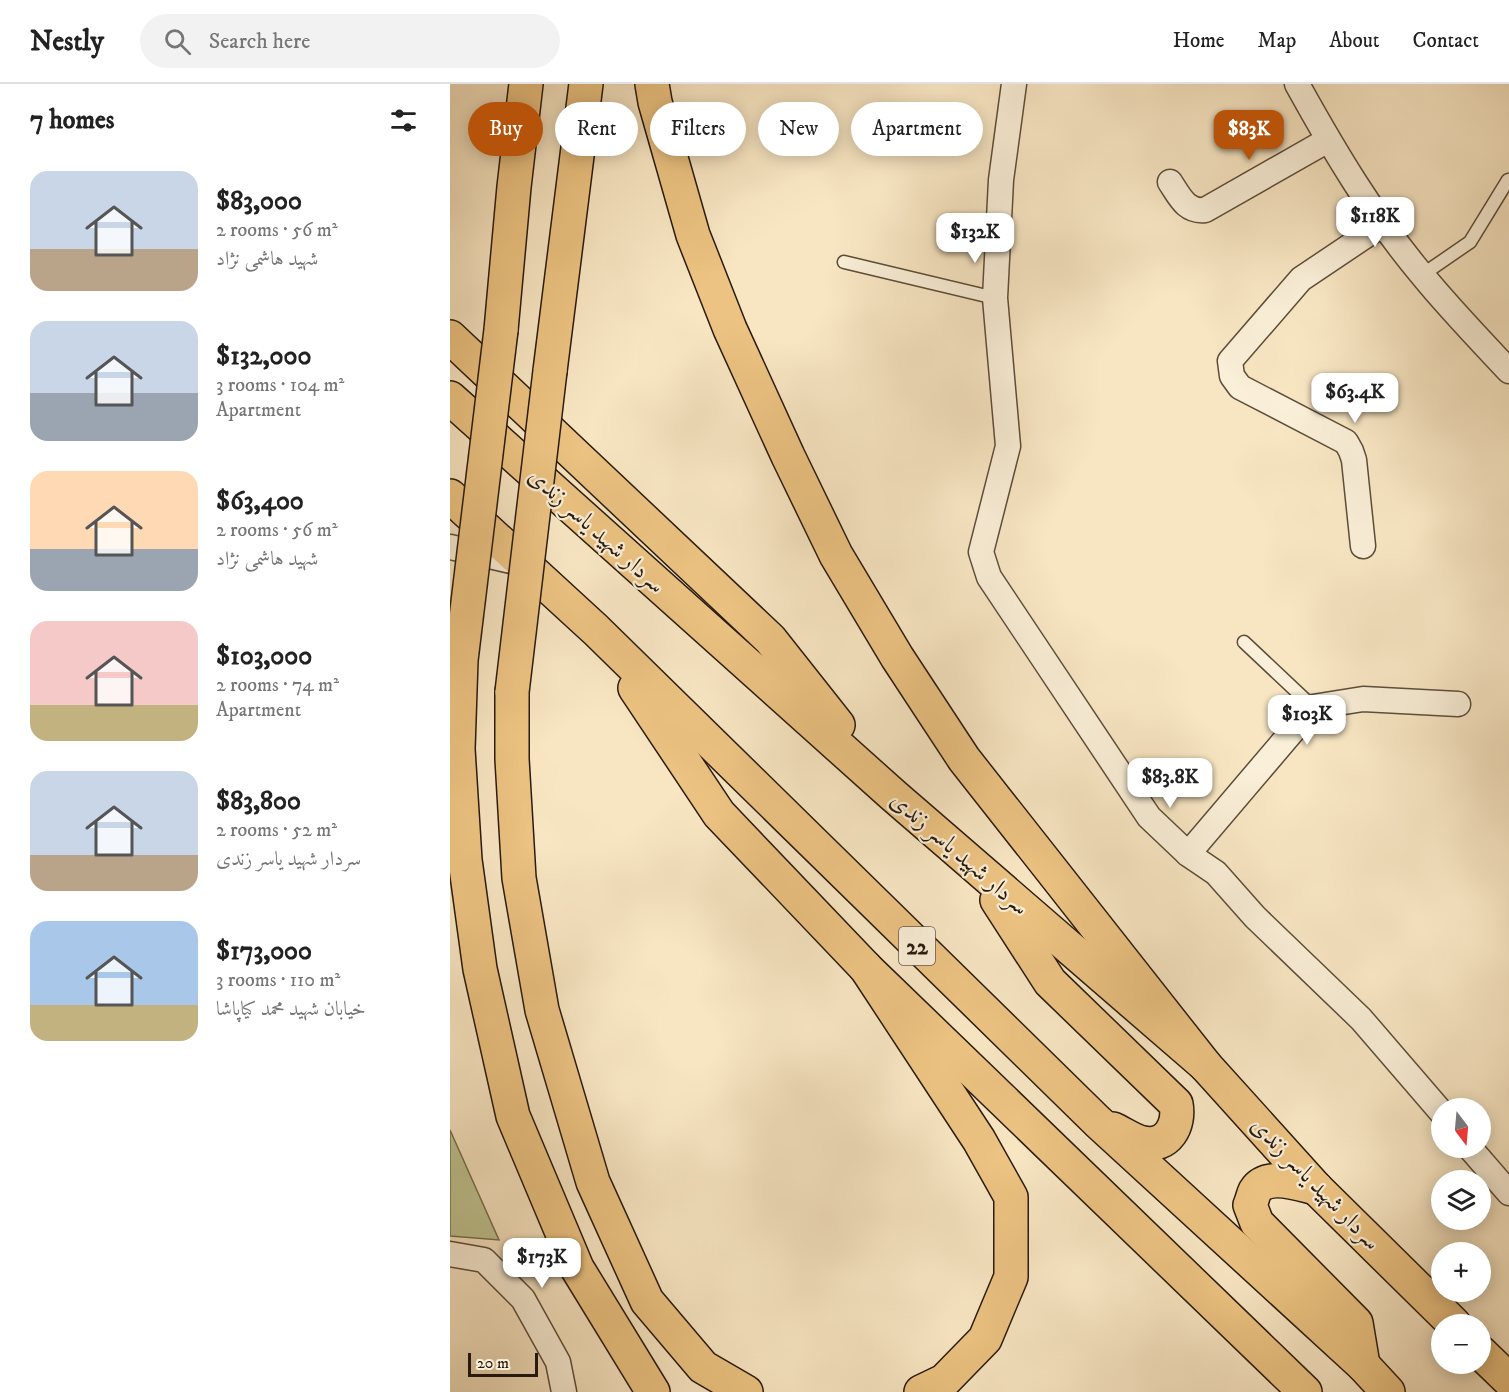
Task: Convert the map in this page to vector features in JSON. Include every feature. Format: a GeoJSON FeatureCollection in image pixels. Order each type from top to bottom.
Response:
{"type":"FeatureCollection","features":[{"type":"Feature","properties":{"kind":"highway"},"geometry":{"type":"LineString","coordinates":[[526,84],[501,330],[461,660],[458,749],[465,860],[480,969],[513,1116],[578,1268],[653,1392]]}},
{"type":"Feature","properties":{"kind":"highway"},"geometry":{"type":"LineString","coordinates":[[586,84],[512,692],[512,759],[519,879],[542,1010],[593,1182],[647,1301],[703,1367],[746,1392]]}},
{"type":"Feature","properties":{"kind":"highway"},"geometry":{"type":"LineString","coordinates":[[652,84],[655,102],[693,235],[730,329],[836,555],[897,657],[964,759],[1205,1065]]}},
{"type":"Feature","properties":{"kind":"highway"},"geometry":{"type":"LineString","coordinates":[[450,337],[770,639],[893,795]]}},
{"type":"Feature","properties":{"kind":"highway","name":"سردار شهید یاسر زندی"},"geometry":{"type":"LineString","coordinates":[[450,398],[893,795],[1205,1065],[1316,1188],[1444,1314]]}},
{"type":"Feature","properties":{"kind":"highway","name":"22"},"geometry":{"type":"LineString","coordinates":[[450,496],[596,630],[1098,1122],[1363,1365],[1388,1392]]}},
{"type":"Feature","properties":{"kind":"highway"},"geometry":{"type":"LineString","coordinates":[[596,630],[719,814],[866,968],[1305,1392]]}},
{"type":"Feature","properties":{"kind":"highway"},"geometry":{"type":"LineString","coordinates":[[976,867],[1050,982],[1176,1104],[1178,1114],[1176,1126],[1168,1137],[1158,1142],[1144,1143],[1098,1122]]}},
{"type":"Feature","properties":{"kind":"highway"},"geometry":{"type":"LineString","coordinates":[[866,968],[979,1140],[1011,1197],[1011,1277],[985,1339],[944,1381],[921,1392]]}},
{"type":"Feature","properties":{"kind":"highway"},"geometry":{"type":"LineString","coordinates":[[1316,1188],[1287,1181],[1265,1182],[1256,1189],[1250,1205],[1257,1223],[1356,1323],[1363,1365]]}},
{"type":"Feature","properties":{"kind":"highway"},"geometry":{"type":"LineString","coordinates":[[1491,1363],[1509,1380]]}},
{"type":"Feature","properties":{"kind":"street"},"geometry":{"type":"LineString","coordinates":[[1014,84],[1001,180],[995,298],[1008,446],[981,552],[989,577],[1149,817],[1188,854],[1216,873],[1255,917],[1361,1019],[1431,1100]]}},
{"type":"Feature","properties":{"kind":"street"},"geometry":{"type":"LineString","coordinates":[[1297,84],[1328,140],[1383,224],[1422,275],[1509,371]]}},
{"type":"Feature","properties":{"kind":"street"},"geometry":{"type":"LineString","coordinates":[[1170,182],[1187,207],[1196,211],[1205,210],[1328,140]]}},
{"type":"Feature","properties":{"kind":"street"},"geometry":{"type":"LineString","coordinates":[[1363,546],[1352,450],[1346,442],[1240,387],[1232,376],[1230,361],[1301,279],[1383,224]]}},
{"type":"Feature","properties":{"kind":"street"},"geometry":{"type":"LineString","coordinates":[[450,547],[525,564]]}},
{"type":"Feature","properties":{"kind":"street"},"geometry":{"type":"LineString","coordinates":[[1188,854],[1313,707],[1363,699],[1458,704]]}},
{"type":"Feature","properties":{"kind":"street"},"geometry":{"type":"LineString","coordinates":[[1479,1158],[1509,1193]]}},
{"type":"Feature","properties":{"kind":"street"},"geometry":{"type":"LineString","coordinates":[[450,1254],[484,1260],[523,1299],[558,1362],[564,1392]]}},
{"type":"Feature","properties":{"kind":"lane"},"geometry":{"type":"LineString","coordinates":[[1422,275],[1470,242],[1508,180]]}},
{"type":"Feature","properties":{"kind":"lane"},"geometry":{"type":"LineString","coordinates":[[844,262],[995,298]]}},
{"type":"Feature","properties":{"kind":"lane"},"geometry":{"type":"LineString","coordinates":[[1244,642],[1313,707]]}},
{"type":"Feature","properties":{"kind":"green space"},"geometry":{"type":"Polygon","coordinates":[[[450,1130],[499,1240],[450,1236],[450,1130]]]}}]}
